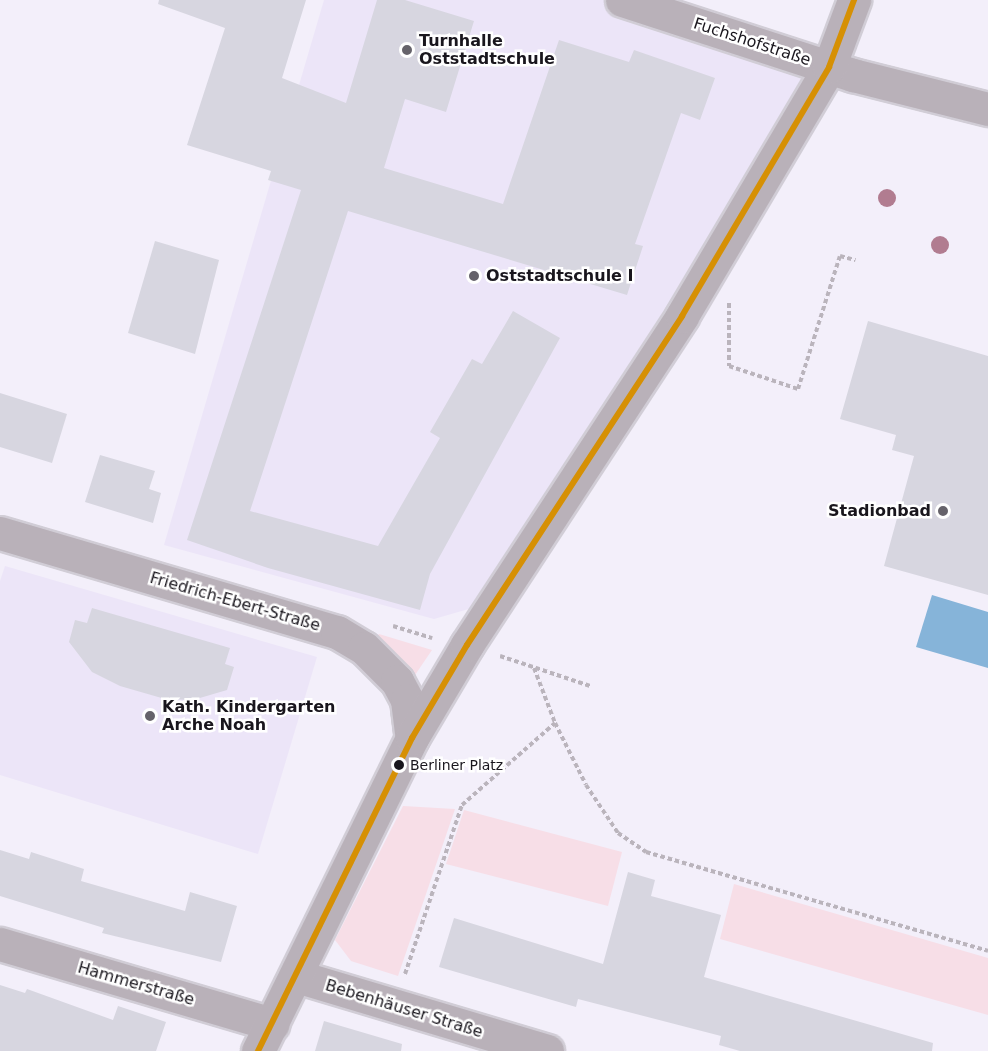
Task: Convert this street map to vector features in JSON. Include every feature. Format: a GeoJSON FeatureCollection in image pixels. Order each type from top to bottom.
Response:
{"type":"FeatureCollection","features":[{"type":"Feature","properties":{"kind":"street","name":"Fuchshofstraße"},"geometry":{"type":"LineString","coordinates":[[622,0],[829,67],[988,110]]}},
{"type":"Feature","properties":{"kind":"street"},"geometry":{"type":"LineString","coordinates":[[265,1038],[412,738],[467,645],[682,316],[829,67],[854,0]]}},
{"type":"Feature","properties":{"kind":"street","name":"Friedrich-Ebert-Straße"},"geometry":{"type":"LineString","coordinates":[[0,533],[337,633],[364,648],[397,681],[407,700],[412,738]]}},
{"type":"Feature","properties":{"kind":"street","name":"Hammerstraße"},"geometry":{"type":"LineString","coordinates":[[0,945],[265,1038]]}},
{"type":"Feature","properties":{"kind":"street","name":"Bebenhäuser Straße"},"geometry":{"type":"LineString","coordinates":[[296,976],[394,1008],[547,1051]]}},
{"type":"Feature","properties":{"kind":"path"},"geometry":{"type":"LineString","coordinates":[[729,366],[798,389],[840,256],[855,260]]}},
{"type":"Feature","properties":{"kind":"path"},"geometry":{"type":"LineString","coordinates":[[590,686],[533,668],[555,723],[586,786],[618,833],[646,852],[988,951]]}},
{"type":"Feature","properties":{"kind":"path"},"geometry":{"type":"LineString","coordinates":[[394,1008],[462,805],[555,723]]}},
{"type":"Feature","properties":{"kind":"shaded area","name":"Oststadtschule I"},"geometry":{"type":"Polygon","coordinates":[[[324,0],[622,0],[829,67],[472,608],[434,619],[164,545],[324,0]]]}},
{"type":"Feature","properties":{"kind":"shaded area","name":"Kath. Kindergarten Arche Noah"},"geometry":{"type":"Polygon","coordinates":[[[5,566],[317,657],[258,854],[0,775],[0,581],[5,566]]]}},
{"type":"Feature","properties":{"kind":"shaded area"},"geometry":{"type":"Polygon","coordinates":[[[379,634],[432,650],[413,678],[406,678],[399,660],[375,639],[379,634]]]}},
{"type":"Feature","properties":{"kind":"shaded area"},"geometry":{"type":"Polygon","coordinates":[[[403,806],[455,809],[398,976],[351,961],[335,940],[403,806]]]}},
{"type":"Feature","properties":{"kind":"shaded area"},"geometry":{"type":"Polygon","coordinates":[[[464,810],[622,852],[608,906],[446,864],[464,810]]]}},
{"type":"Feature","properties":{"kind":"shaded area"},"geometry":{"type":"Polygon","coordinates":[[[734,884],[988,958],[988,1015],[720,939],[734,884]]]}},
{"type":"Feature","properties":{"kind":"water"},"geometry":{"type":"Polygon","coordinates":[[[932,595],[988,612],[988,668],[916,647],[932,595]]]}},
{"type":"Feature","properties":{"kind":"building"},"geometry":{"type":"Polygon","coordinates":[[[159,0],[306,0],[282,78],[346,103],[377,0],[405,0],[474,21],[446,112],[405,99],[384,168],[503,204],[559,40],[629,62],[634,50],[715,78],[700,120],[681,113],[635,244],[643,246],[627,295],[348,211],[250,511],[378,546],[440,438],[430,432],[472,359],[482,364],[513,311],[560,338],[430,574],[420,610],[268,568],[187,540],[301,190],[268,180],[271,171],[187,145],[225,28],[158,4],[159,0]]]}},
{"type":"Feature","properties":{"kind":"building"},"geometry":{"type":"Polygon","coordinates":[[[155,241],[219,260],[195,354],[128,333],[155,241]]]}},
{"type":"Feature","properties":{"kind":"building","name":"Stadionbad"},"geometry":{"type":"Polygon","coordinates":[[[868,321],[988,356],[988,595],[884,566],[914,456],[892,450],[896,435],[840,419],[868,321]]]}},
{"type":"Feature","properties":{"kind":"building"},"geometry":{"type":"Polygon","coordinates":[[[0,393],[67,414],[52,463],[0,447],[0,393]]]}},
{"type":"Feature","properties":{"kind":"building"},"geometry":{"type":"Polygon","coordinates":[[[100,455],[155,471],[149,489],[161,493],[153,523],[85,502],[100,455]]]}},
{"type":"Feature","properties":{"kind":"building"},"geometry":{"type":"Polygon","coordinates":[[[92,608],[230,648],[225,664],[234,667],[227,690],[193,700],[165,699],[120,686],[92,672],[69,642],[75,620],[87,623],[92,608]]]}},
{"type":"Feature","properties":{"kind":"building"},"geometry":{"type":"Polygon","coordinates":[[[0,850],[29,859],[31,852],[84,869],[81,881],[185,911],[190,892],[237,906],[221,962],[102,933],[104,928],[0,896],[0,850]]]}},
{"type":"Feature","properties":{"kind":"building"},"geometry":{"type":"Polygon","coordinates":[[[628,872],[655,880],[651,896],[721,915],[704,977],[933,1043],[932,1051],[740,1051],[719,1045],[721,1036],[578,999],[576,1007],[439,967],[454,918],[603,964],[628,872]]]}},
{"type":"Feature","properties":{"kind":"building"},"geometry":{"type":"Polygon","coordinates":[[[0,985],[25,993],[27,989],[113,1020],[118,1006],[166,1022],[156,1051],[0,1051],[0,985]]]}},
{"type":"Feature","properties":{"kind":"building"},"geometry":{"type":"Polygon","coordinates":[[[324,1021],[402,1044],[401,1051],[315,1051],[324,1021]]]}},
{"type":"Feature","properties":{"kind":"transit line"},"geometry":{"type":"LineString","coordinates":[[258,1051],[412,738],[467,645],[682,316],[829,67],[854,0]]}},
{"type":"Feature","properties":{"kind":"place","name":"Turnhalle Oststadtschule"},"geometry":{"type":"Point","coordinates":[407,50]}},
{"type":"Feature","properties":{"kind":"place","name":"Oststadtschule I"},"geometry":{"type":"Point","coordinates":[474,276]}},
{"type":"Feature","properties":{"kind":"place","name":"Stadionbad"},"geometry":{"type":"Point","coordinates":[943,511]}},
{"type":"Feature","properties":{"kind":"place","name":"Kath. Kindergarten Arche Noah"},"geometry":{"type":"Point","coordinates":[150,716]}},
{"type":"Feature","properties":{"kind":"place","name":"Berliner Platz"},"geometry":{"type":"Point","coordinates":[399,765]}}]}
